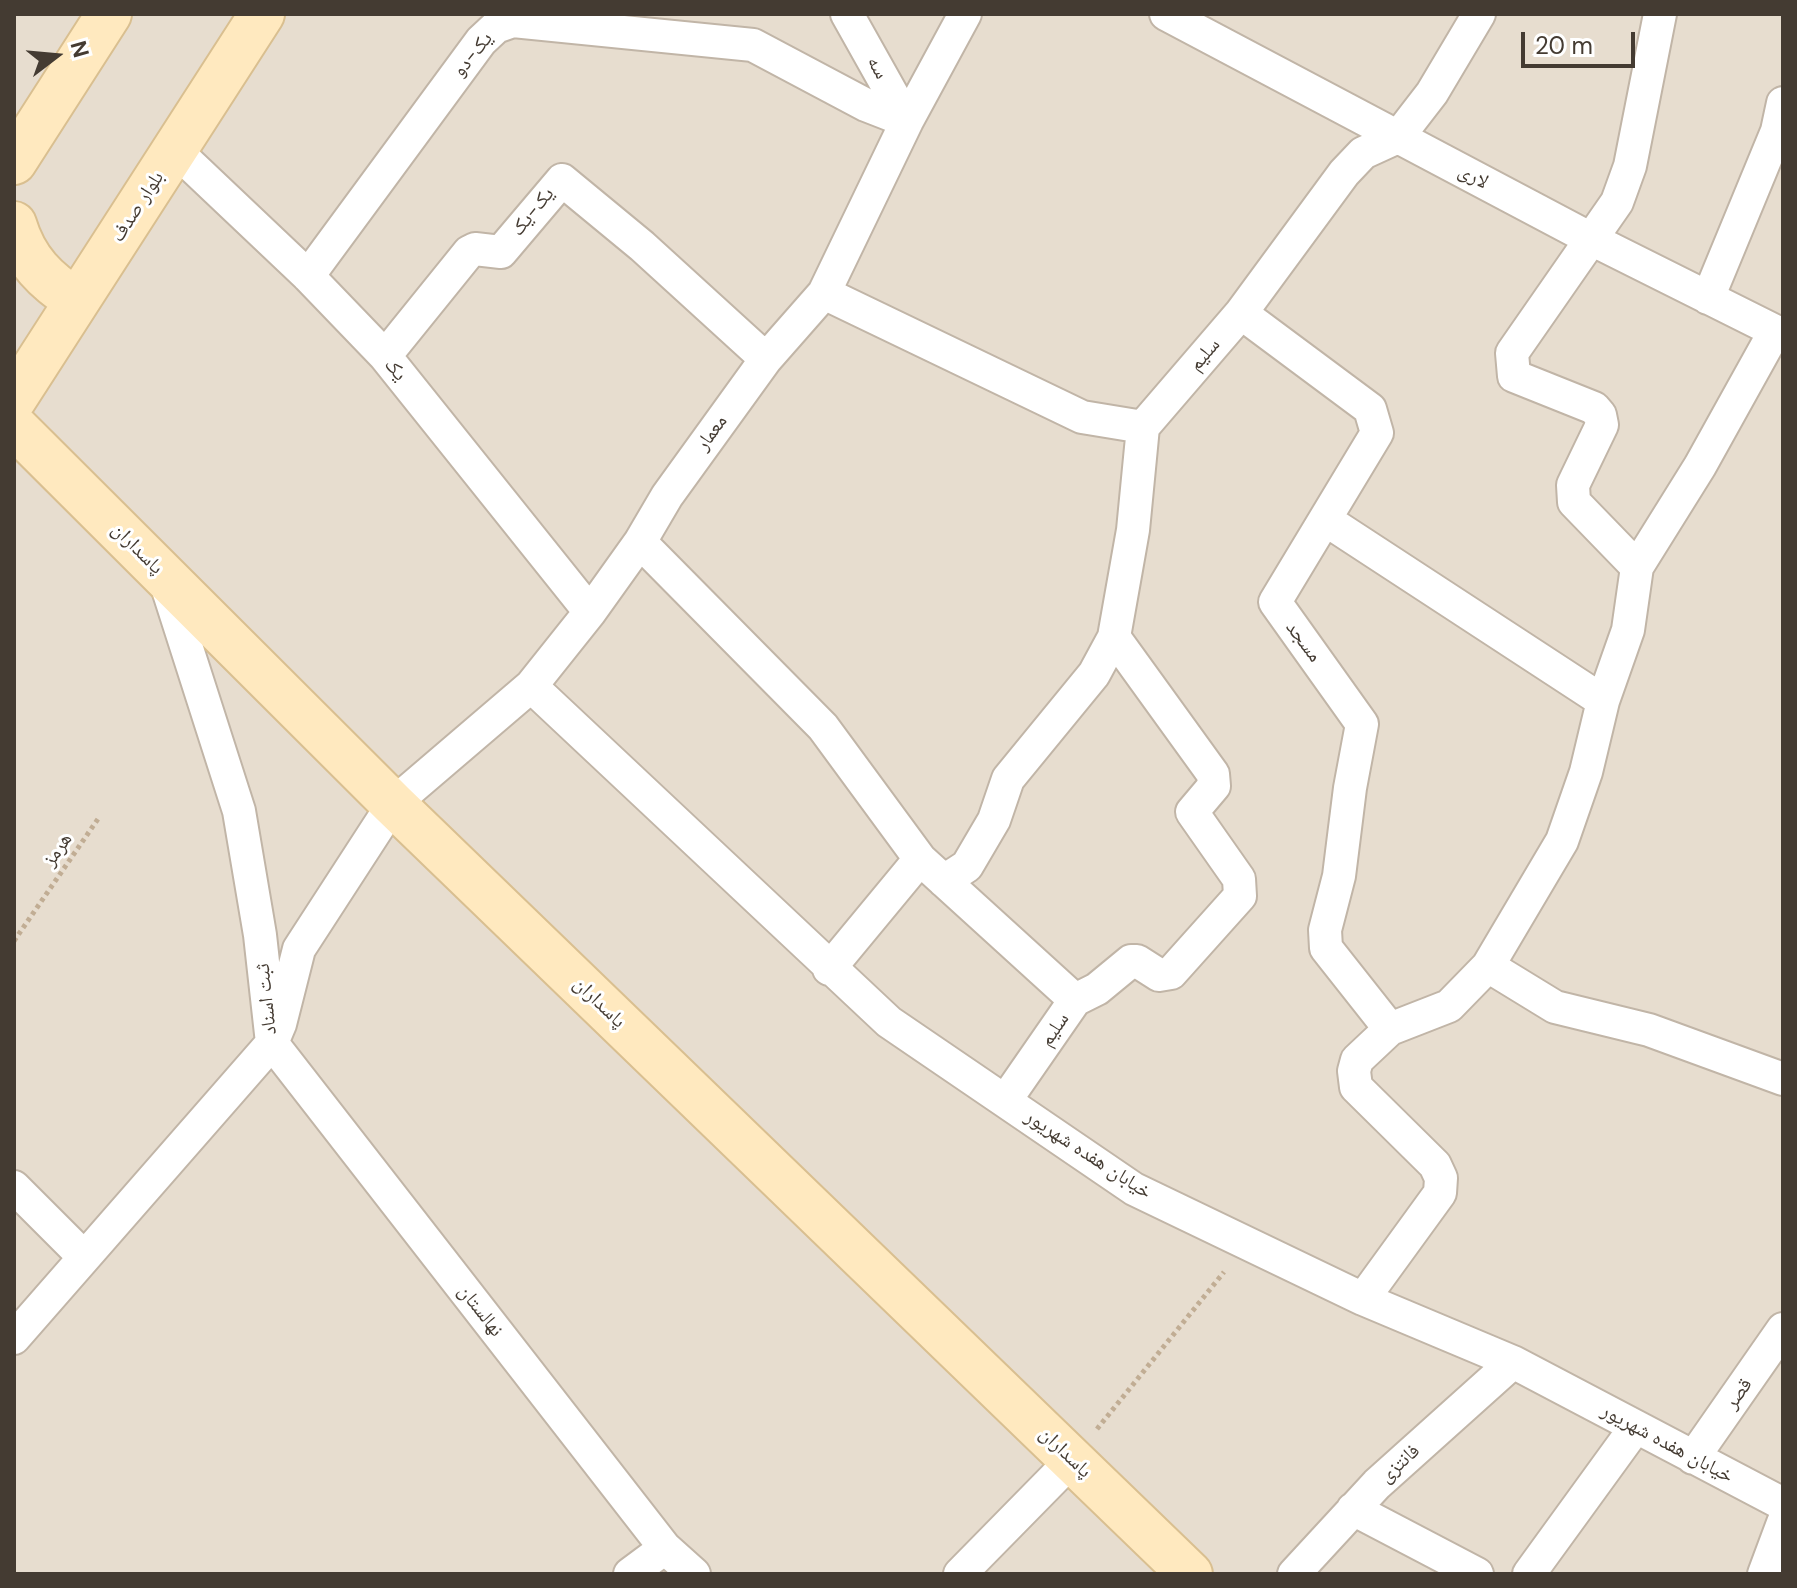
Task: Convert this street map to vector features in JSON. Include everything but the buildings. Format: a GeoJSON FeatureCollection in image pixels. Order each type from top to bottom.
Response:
{"type":"FeatureCollection","features":[{"type":"Feature","properties":{"kind":"street"},"geometry":{"type":"LineString","coordinates":[[15,165],[109,14]]}},
{"type":"Feature","properties":{"kind":"street","name":"بلوار صدف"},"geometry":{"type":"LineString","coordinates":[[14,399],[262,14]]}},
{"type":"Feature","properties":{"kind":"street","name":"سه"},"geometry":{"type":"LineString","coordinates":[[847,14],[907,121]]}},
{"type":"Feature","properties":{"kind":"street","name":"معمار"},"geometry":{"type":"LineString","coordinates":[[272,1043],[280,1024],[299,949],[393,804],[531,686],[590,612],[640,542],[667,496],[766,359],[824,293],[907,121],[965,14]]}},
{"type":"Feature","properties":{"kind":"street","name":"لاری"},"geometry":{"type":"LineString","coordinates":[[1166,14],[1591,239],[1779,333]]}},
{"type":"Feature","properties":{"kind":"street","name":"سلیم"},"geometry":{"type":"LineString","coordinates":[[1143,427],[1241,313],[1344,173],[1363,153],[1398,137],[1432,93],[1479,14]]}},
{"type":"Feature","properties":{"kind":"street"},"geometry":{"type":"LineString","coordinates":[[1637,567],[1574,502],[1572,495],[1573,485],[1602,425],[1600,415],[1594,408],[1514,376],[1510,364],[1512,353],[1617,202],[1630,166],[1660,14]]}},
{"type":"Feature","properties":{"kind":"street","name":"یک-دو"},"geometry":{"type":"LineString","coordinates":[[308,276],[481,41],[496,27],[513,21],[753,45],[866,105],[907,121]]}},
{"type":"Feature","properties":{"kind":"street"},"geometry":{"type":"LineString","coordinates":[[1708,298],[1777,131],[1783,103]]}},
{"type":"Feature","properties":{"kind":"street","name":"یک"},"geometry":{"type":"LineString","coordinates":[[175,150],[308,276],[385,356],[590,612]]}},
{"type":"Feature","properties":{"kind":"street","name":"یک-یک"},"geometry":{"type":"LineString","coordinates":[[385,356],[469,252],[475,249],[501,252],[562,180],[642,246],[766,359]]}},
{"type":"Feature","properties":{"kind":"street"},"geometry":{"type":"LineString","coordinates":[[14,224],[19,242],[33,266],[49,283],[77,301]]}},
{"type":"Feature","properties":{"kind":"street"},"geometry":{"type":"LineString","coordinates":[[824,293],[1082,417],[1143,427],[1133,530],[1114,637],[1094,674],[1008,779],[994,820],[967,866],[944,881]]}},
{"type":"Feature","properties":{"kind":"street","name":"مسجد"},"geometry":{"type":"LineString","coordinates":[[1241,313],[1370,409],[1375,421],[1377,433],[1275,602],[1362,724],[1339,876],[1325,930],[1326,948],[1390,1029]]}},
{"type":"Feature","properties":{"kind":"street"},"geometry":{"type":"LineString","coordinates":[[1363,1299],[1440,1193],[1441,1178],[1435,1165],[1356,1087],[1354,1071],[1357,1060],[1390,1029],[1449,1006],[1488,966],[1562,841],[1586,772],[1603,701],[1628,630],[1637,567],[1779,333]]}},
{"type":"Feature","properties":{"kind":"street","name":"پاسداران"},"geometry":{"type":"LineString","coordinates":[[14,426],[393,804],[1190,1574]]}},
{"type":"Feature","properties":{"kind":"street"},"geometry":{"type":"LineString","coordinates":[[1326,520],[1603,701]]}},
{"type":"Feature","properties":{"kind":"street"},"geometry":{"type":"LineString","coordinates":[[640,542],[823,727],[920,859],[1075,1000]]}},
{"type":"Feature","properties":{"kind":"street","name":"ثبت اسناد"},"geometry":{"type":"LineString","coordinates":[[14,1338],[272,1043],[260,935],[239,811],[164,576]]}},
{"type":"Feature","properties":{"kind":"street","name":"سلیم"},"geometry":{"type":"LineString","coordinates":[[1005,1101],[1075,1000],[1097,989],[1131,961],[1137,961],[1159,975],[1171,973],[1240,896],[1241,887],[1192,812],[1214,786],[1213,774],[1114,637]]}},
{"type":"Feature","properties":{"kind":"street","name":"خیابان هفده شهریور"},"geometry":{"type":"LineString","coordinates":[[531,686],[829,969],[889,1022],[1134,1189],[1363,1299],[1513,1362],[1783,1504]]}},
{"type":"Feature","properties":{"kind":"street"},"geometry":{"type":"LineString","coordinates":[[829,969],[920,859]]}},
{"type":"Feature","properties":{"kind":"street"},"geometry":{"type":"LineString","coordinates":[[1488,966],[1555,1007],[1649,1030],[1783,1079]]}},
{"type":"Feature","properties":{"kind":"street","name":"نهالستان"},"geometry":{"type":"LineString","coordinates":[[272,1043],[665,1548],[694,1574]]}},
{"type":"Feature","properties":{"kind":"street"},"geometry":{"type":"LineString","coordinates":[[14,1187],[83,1256]]}},
{"type":"Feature","properties":{"kind":"street","name":"قصر"},"geometry":{"type":"LineString","coordinates":[[1693,1458],[1783,1329]]}},
{"type":"Feature","properties":{"kind":"street","name":"فانتزی"},"geometry":{"type":"LineString","coordinates":[[1294,1574],[1353,1509],[1513,1362]]}},
{"type":"Feature","properties":{"kind":"street"},"geometry":{"type":"LineString","coordinates":[[1529,1574],[1635,1428]]}},
{"type":"Feature","properties":{"kind":"street"},"geometry":{"type":"LineString","coordinates":[[960,1574],[1072,1460]]}},
{"type":"Feature","properties":{"kind":"street"},"geometry":{"type":"LineString","coordinates":[[1353,1509],[1477,1574]]}},
{"type":"Feature","properties":{"kind":"street"},"geometry":{"type":"LineString","coordinates":[[1764,1574],[1783,1523]]}},
{"type":"Feature","properties":{"kind":"street"},"geometry":{"type":"LineString","coordinates":[[630,1574],[665,1548]]}},
{"type":"Feature","properties":{"kind":"path","name":"هرمز"},"geometry":{"type":"LineString","coordinates":[[14,941],[100,816]]}},
{"type":"Feature","properties":{"kind":"path"},"geometry":{"type":"LineString","coordinates":[[1072,1460],[1247,1243]]}},
{"type":"Feature","properties":{"kind":"shaded area"},"geometry":{"type":"Polygon","coordinates":[[[14,14],[1783,14],[1783,1574],[14,1574],[14,14]]]}}]}
